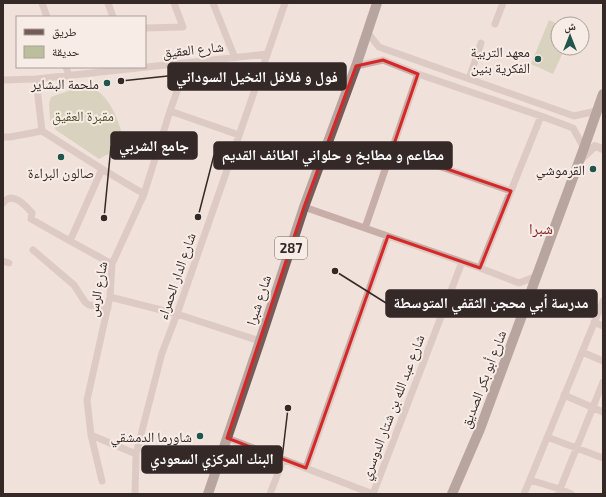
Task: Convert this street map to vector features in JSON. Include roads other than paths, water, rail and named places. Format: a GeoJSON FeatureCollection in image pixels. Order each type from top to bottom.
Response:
{"type":"FeatureCollection","features":[{"type":"Feature","properties":{"kind":"main road","name":"شارع شبرا"},"geometry":{"type":"LineString","coordinates":[[208,494],[304,207],[356,66],[377,3]]}},
{"type":"Feature","properties":{"kind":"main road","name":"شارع أبو بكر الصديق"},"geometry":{"type":"LineString","coordinates":[[452,494],[480,429],[603,94]]}},
{"type":"Feature","properties":{"kind":"street"},"geometry":{"type":"LineString","coordinates":[[42,3],[47,16]]}},
{"type":"Feature","properties":{"kind":"street"},"geometry":{"type":"LineString","coordinates":[[108,3],[113,16]]}},
{"type":"Feature","properties":{"kind":"street"},"geometry":{"type":"LineString","coordinates":[[146,28],[182,27],[174,3]]}},
{"type":"Feature","properties":{"kind":"street"},"geometry":{"type":"LineString","coordinates":[[213,3],[235,58]]}},
{"type":"Feature","properties":{"kind":"street","name":"شارع الدار الحمراء"},"geometry":{"type":"LineString","coordinates":[[135,494],[136,454],[162,353],[177,314],[285,3]]}},
{"type":"Feature","properties":{"kind":"street"},"geometry":{"type":"LineString","coordinates":[[495,24],[503,3]]}},
{"type":"Feature","properties":{"kind":"street"},"geometry":{"type":"LineString","coordinates":[[367,32],[379,47],[574,116],[596,111]]}},
{"type":"Feature","properties":{"kind":"street"},"geometry":{"type":"LineString","coordinates":[[468,79],[481,43]]}},
{"type":"Feature","properties":{"kind":"street","name":"شارع العقيق"},"geometry":{"type":"LineString","coordinates":[[146,68],[267,54]]}},
{"type":"Feature","properties":{"kind":"street"},"geometry":{"type":"LineString","coordinates":[[356,66],[382,60],[418,74],[541,116],[573,128],[584,148]]}},
{"type":"Feature","properties":{"kind":"street","name":"شارع الرس"},"geometry":{"type":"LineString","coordinates":[[102,481],[91,435],[87,400],[108,308],[112,264],[144,194],[187,63]]}},
{"type":"Feature","properties":{"kind":"street"},"geometry":{"type":"LineString","coordinates":[[66,68],[69,76]]}},
{"type":"Feature","properties":{"kind":"street","name":"شارع العقيق"},"geometry":{"type":"LineString","coordinates":[[3,80],[36,79],[142,68]]}},
{"type":"Feature","properties":{"kind":"street"},"geometry":{"type":"LineString","coordinates":[[365,228],[418,74]]}},
{"type":"Feature","properties":{"kind":"street"},"geometry":{"type":"LineString","coordinates":[[36,79],[42,131]]}},
{"type":"Feature","properties":{"kind":"street"},"geometry":{"type":"LineString","coordinates":[[170,111],[239,135]]}},
{"type":"Feature","properties":{"kind":"street"},"geometry":{"type":"LineString","coordinates":[[480,268],[541,116]]}},
{"type":"Feature","properties":{"kind":"street"},"geometry":{"type":"LineString","coordinates":[[3,137],[42,131],[144,194]]}},
{"type":"Feature","properties":{"kind":"street"},"geometry":{"type":"LineString","coordinates":[[580,160],[595,146],[603,149]]}},
{"type":"Feature","properties":{"kind":"street"},"geometry":{"type":"LineString","coordinates":[[392,150],[511,191]]}},
{"type":"Feature","properties":{"kind":"street"},"geometry":{"type":"LineString","coordinates":[[70,241],[102,169]]}},
{"type":"Feature","properties":{"kind":"street"},"geometry":{"type":"LineString","coordinates":[[3,203],[5,200],[10,198],[22,202],[32,214],[31,219],[112,264]]}},
{"type":"Feature","properties":{"kind":"street"},"geometry":{"type":"LineString","coordinates":[[304,207],[519,283],[537,276]]}},
{"type":"Feature","properties":{"kind":"street"},"geometry":{"type":"LineString","coordinates":[[306,468],[388,236]]}},
{"type":"Feature","properties":{"kind":"street"},"geometry":{"type":"LineString","coordinates":[[32,250],[74,285],[85,302],[90,305],[108,308]]}},
{"type":"Feature","properties":{"kind":"street","name":"شارع عبد الله بن شتار الدوسري"},"geometry":{"type":"LineString","coordinates":[[373,494],[462,262]]}},
{"type":"Feature","properties":{"kind":"street"},"geometry":{"type":"LineString","coordinates":[[110,297],[177,314],[260,341]]}},
{"type":"Feature","properties":{"kind":"street"},"geometry":{"type":"LineString","coordinates":[[524,494],[603,301]]}},
{"type":"Feature","properties":{"kind":"street"},"geometry":{"type":"LineString","coordinates":[[594,322],[603,326]]}},
{"type":"Feature","properties":{"kind":"street"},"geometry":{"type":"LineString","coordinates":[[582,352],[603,361]]}},
{"type":"Feature","properties":{"kind":"street"},"geometry":{"type":"LineString","coordinates":[[559,492],[603,382]]}},
{"type":"Feature","properties":{"kind":"street"},"geometry":{"type":"LineString","coordinates":[[564,395],[603,412]]}},
{"type":"Feature","properties":{"kind":"street"},"geometry":{"type":"LineString","coordinates":[[91,435],[136,454]]}},
{"type":"Feature","properties":{"kind":"street"},"geometry":{"type":"LineString","coordinates":[[547,437],[603,458]]}},
{"type":"Feature","properties":{"kind":"street"},"geometry":{"type":"LineString","coordinates":[[227,438],[373,494]]}},
{"type":"Feature","properties":{"kind":"street"},"geometry":{"type":"LineString","coordinates":[[270,494],[283,460]]}},
{"type":"Feature","properties":{"kind":"street"},"geometry":{"type":"LineString","coordinates":[[530,480],[559,492],[571,494]]}},
{"type":"Feature","properties":{"kind":"place","name":"معهد التربية الفكرية بنين"},"geometry":{"type":"Point","coordinates":[538,59]}},
{"type":"Feature","properties":{"kind":"place","name":"فول و فلافل النخيل السوداني"},"geometry":{"type":"Point","coordinates":[121,81]}},
{"type":"Feature","properties":{"kind":"place","name":"ملحمة البشاير"},"geometry":{"type":"Point","coordinates":[107,83]}},
{"type":"Feature","properties":{"kind":"place","name":"صالون البراءة"},"geometry":{"type":"Point","coordinates":[61,157]}},
{"type":"Feature","properties":{"kind":"place","name":"القرموشي"},"geometry":{"type":"Point","coordinates":[593,169]}},
{"type":"Feature","properties":{"kind":"place","name":"مطاعم و مطابخ و حلواني الطائف القديم"},"geometry":{"type":"Point","coordinates":[198,217]}},
{"type":"Feature","properties":{"kind":"place","name":"جامع الشربي"},"geometry":{"type":"Point","coordinates":[104,218]}},
{"type":"Feature","properties":{"kind":"place","name":"مدرسة أبي محجن الثقفي المتوسطة"},"geometry":{"type":"Point","coordinates":[335,271]}},
{"type":"Feature","properties":{"kind":"place","name":"البنك المركزي السعودي"},"geometry":{"type":"Point","coordinates":[288,408]}},
{"type":"Feature","properties":{"kind":"place","name":"شاورما الدمشقي"},"geometry":{"type":"Point","coordinates":[200,436]}},
{"type":"Feature","properties":{"kind":"district","name":"شبرا"},"geometry":{"type":"Point","coordinates":[541,228]}},
{"type":"Feature","properties":{"kind":"park label","name":"مقبرة العقيق"},"geometry":{"type":"Point","coordinates":[83,115]}}]}
